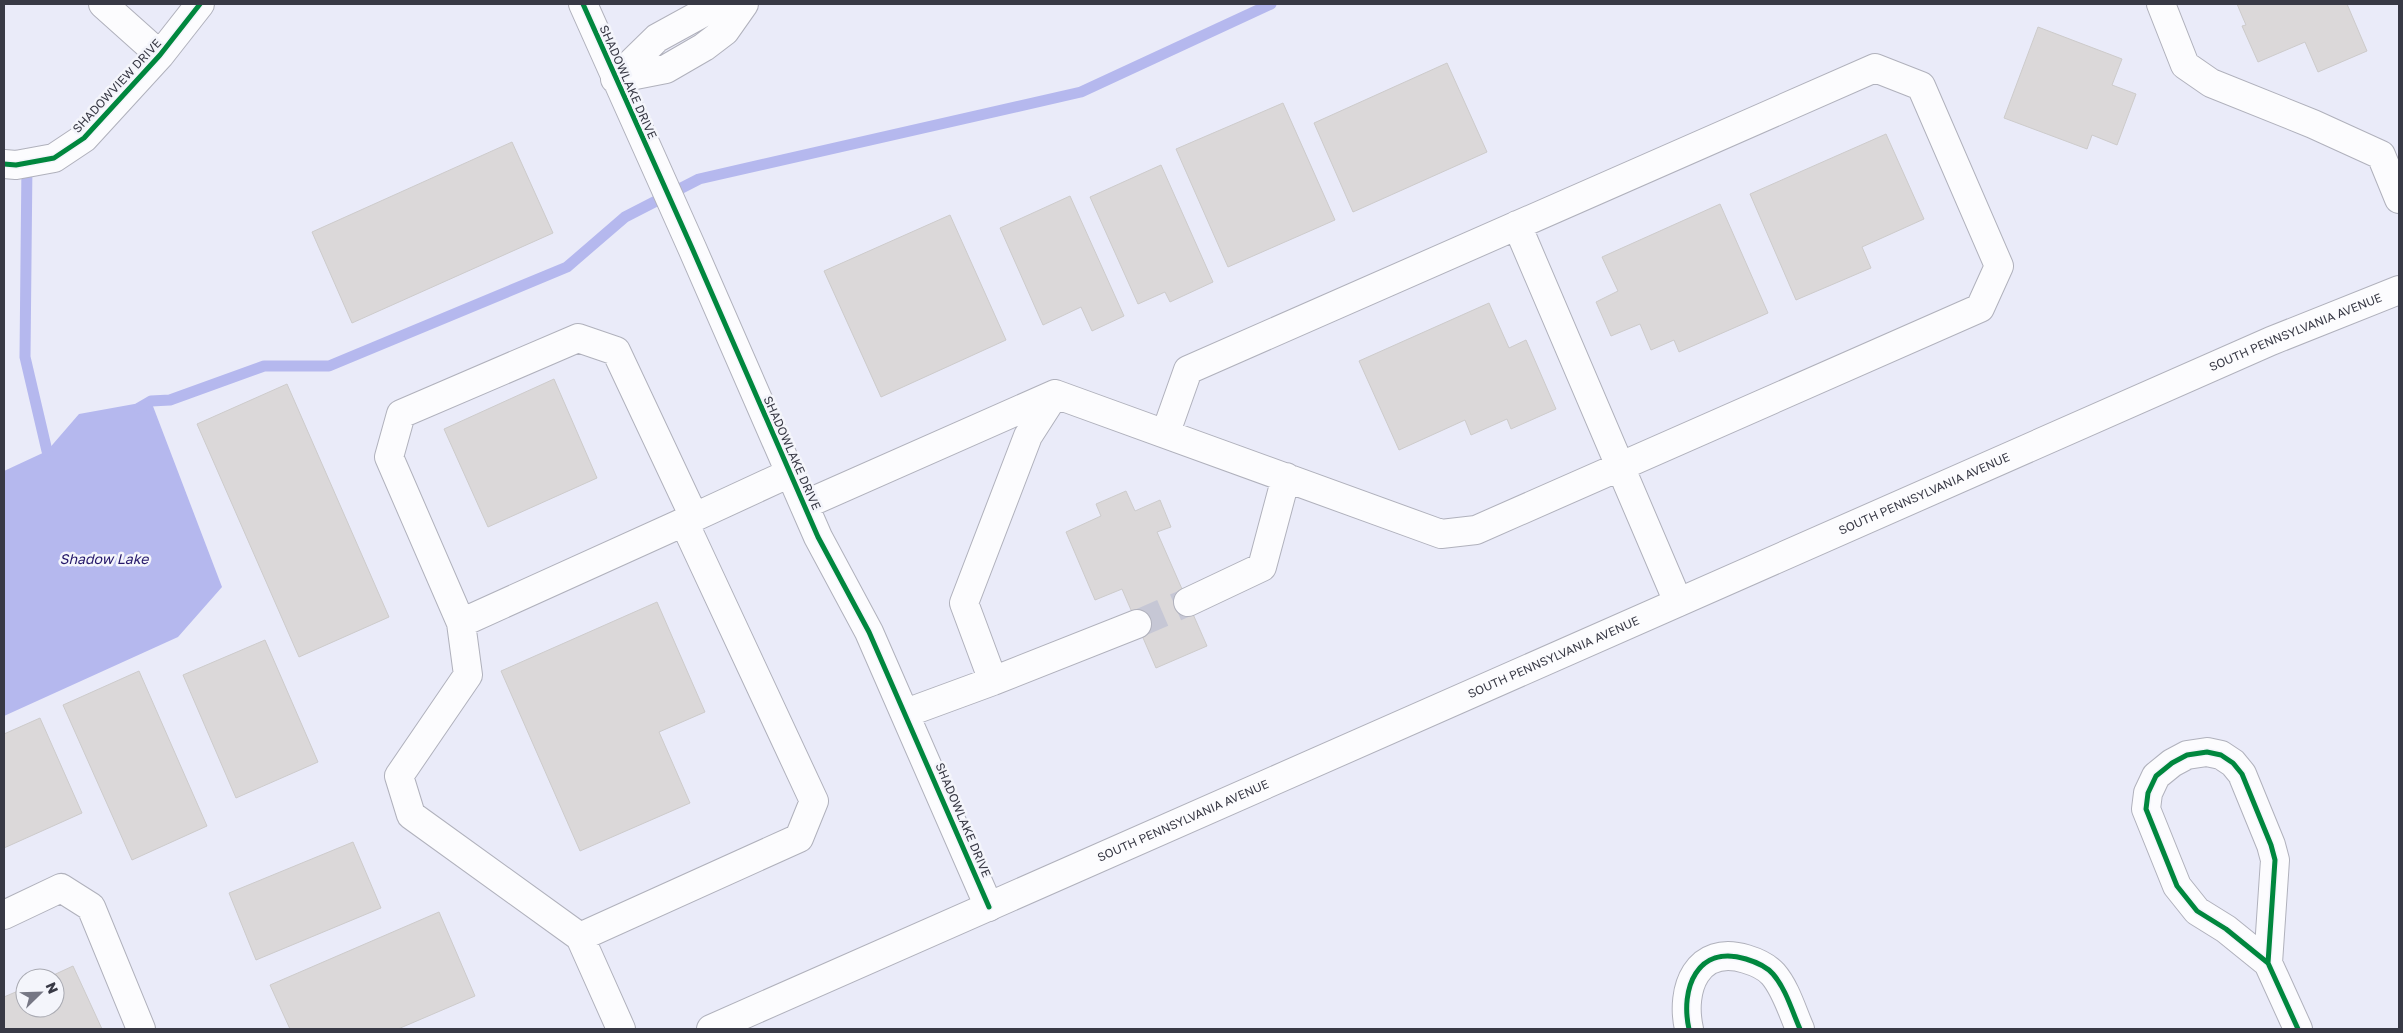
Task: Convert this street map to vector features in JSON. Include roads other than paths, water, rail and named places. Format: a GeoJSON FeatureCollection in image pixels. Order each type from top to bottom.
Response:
{"type":"FeatureCollection","features":[{"type":"Feature","properties":{"kind":"street","name":"SHADOWVIEW DRIVE"},"geometry":{"type":"LineString","coordinates":[[103,4],[160,55]]}},
{"type":"Feature","properties":{"kind":"street","name":"SHADOWVIEW DRIVE"},"geometry":{"type":"LineString","coordinates":[[4,164],[38,162],[54,158],[84,138],[160,55],[200,4]]}},
{"type":"Feature","properties":{"kind":"street","name":"SHADOWLAKE DRIVE"},"geometry":{"type":"LineString","coordinates":[[582,4],[692,248],[825,554],[869,632],[906,713],[989,907]]}},
{"type":"Feature","properties":{"kind":"street"},"geometry":{"type":"LineString","coordinates":[[615,78],[657,38],[719,4]]}},
{"type":"Feature","properties":{"kind":"street"},"geometry":{"type":"LineString","coordinates":[[615,78],[666,69],[704,47],[725,31],[744,4]]}},
{"type":"Feature","properties":{"kind":"street"},"geometry":{"type":"LineString","coordinates":[[2161,4],[2185,65],[2210,83],[2313,124],[2382,155],[2399,199]]}},
{"type":"Feature","properties":{"kind":"street"},"geometry":{"type":"LineString","coordinates":[[804,505],[1055,394],[1166,432],[1441,534],[1476,530],[1980,308],[1999,266],[1920,86],[1875,68],[1188,370],[1166,432]]}},
{"type":"Feature","properties":{"kind":"street"},"geometry":{"type":"LineString","coordinates":[[1517,225],[1678,602]]}},
{"type":"Feature","properties":{"kind":"street","name":"SOUTH PENNSYLVANIA AVENUE"},"geometry":{"type":"LineString","coordinates":[[712,1029],[2271,341],[2399,290]]}},
{"type":"Feature","properties":{"kind":"street"},"geometry":{"type":"LineString","coordinates":[[580,937],[799,838],[814,801],[616,351],[578,338],[401,414],[390,457],[461,623],[468,675],[399,776],[410,815],[580,937],[622,1029]]}},
{"type":"Feature","properties":{"kind":"street"},"geometry":{"type":"LineString","coordinates":[[992,681],[964,603],[1028,436],[1055,394]]}},
{"type":"Feature","properties":{"kind":"street"},"geometry":{"type":"LineString","coordinates":[[461,623],[790,473]]}},
{"type":"Feature","properties":{"kind":"street"},"geometry":{"type":"LineString","coordinates":[[1188,602],[1262,567],[1286,477]]}},
{"type":"Feature","properties":{"kind":"street"},"geometry":{"type":"LineString","coordinates":[[906,713],[1137,624]]}},
{"type":"Feature","properties":{"kind":"street"},"geometry":{"type":"LineString","coordinates":[[2268,963],[2275,860],[2271,845],[2242,774],[2233,763],[2221,755],[2207,752],[2187,755],[2172,763],[2156,776],[2148,793],[2146,809],[2149,822],[2177,886],[2186,900],[2197,911],[2226,929],[2268,963],[2298,1029]]}},
{"type":"Feature","properties":{"kind":"street"},"geometry":{"type":"LineString","coordinates":[[4,914],[61,888],[91,907],[142,1029]]}},
{"type":"Feature","properties":{"kind":"street"},"geometry":{"type":"LineString","coordinates":[[1689,1029],[1686,999],[1694,974],[1702,966],[1722,957],[1735,956],[1762,965],[1773,974],[1782,988],[1800,1029]]}},
{"type":"Feature","properties":{"kind":"water","name":"Shadow Lake"},"geometry":{"type":"Polygon","coordinates":[[[151,401],[222,587],[178,637],[4,716],[4,471],[47,451],[79,414],[151,401]]]}},
{"type":"Feature","properties":{"kind":"waterway"},"geometry":{"type":"LineString","coordinates":[[139,408],[151,401],[170,400],[264,366],[329,366],[567,267],[625,217],[699,179],[1081,92],[1271,4]]}},
{"type":"Feature","properties":{"kind":"waterway"},"geometry":{"type":"LineString","coordinates":[[27,163],[25,357],[47,451]]}},
{"type":"Feature","properties":{"kind":"tunnel"},"geometry":{"type":"LineString","coordinates":[[1137,624],[1188,602]]}}]}
